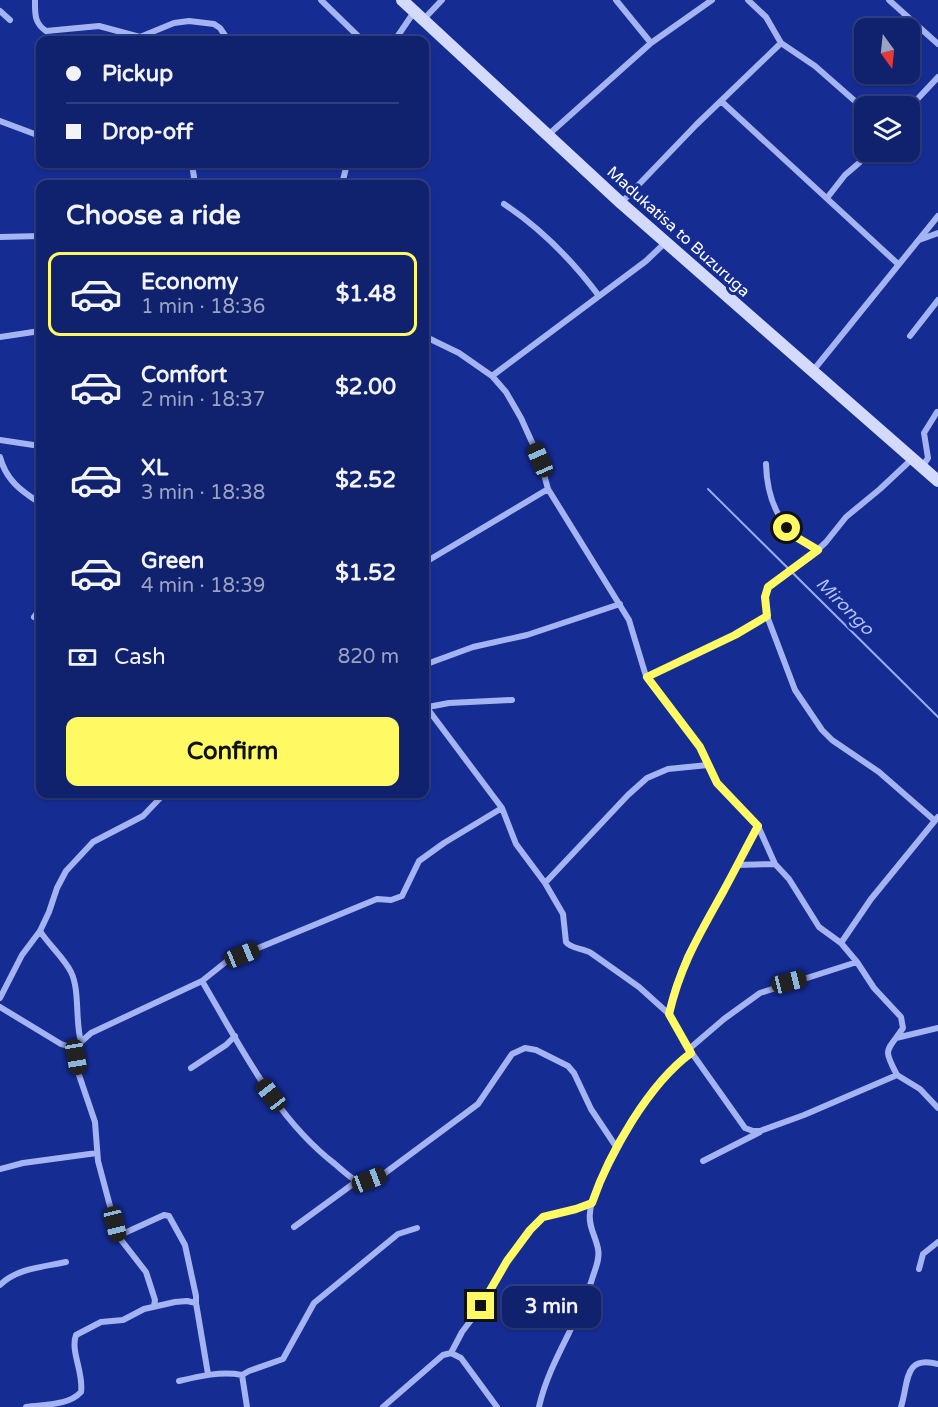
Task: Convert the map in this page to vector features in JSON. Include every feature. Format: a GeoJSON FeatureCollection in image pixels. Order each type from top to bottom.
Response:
{"type":"FeatureCollection","features":[{"type":"Feature","properties":{"kind":"main road","name":"Madukatisa to Buzuruga"},"geometry":{"type":"LineString","coordinates":[[402,0],[621,202],[938,481]]}},
{"type":"Feature","properties":{"kind":"street"},"geometry":{"type":"LineString","coordinates":[[35,0],[35,18],[46,31],[99,26],[136,36]]}},
{"type":"Feature","properties":{"kind":"street"},"geometry":{"type":"LineString","coordinates":[[321,0],[358,36]]}},
{"type":"Feature","properties":{"kind":"street"},"geometry":{"type":"LineString","coordinates":[[399,36],[418,16],[442,0]]}},
{"type":"Feature","properties":{"kind":"street"},"geometry":{"type":"LineString","coordinates":[[616,0],[651,43]]}},
{"type":"Feature","properties":{"kind":"street"},"geometry":{"type":"LineString","coordinates":[[548,135],[651,43],[712,0]]}},
{"type":"Feature","properties":{"kind":"street"},"geometry":{"type":"LineString","coordinates":[[748,0],[766,17],[781,43],[815,66],[854,100]]}},
{"type":"Feature","properties":{"kind":"street"},"geometry":{"type":"LineString","coordinates":[[890,0],[938,44]]}},
{"type":"Feature","properties":{"kind":"street"},"geometry":{"type":"LineString","coordinates":[[0,11],[10,20]]}},
{"type":"Feature","properties":{"kind":"street"},"geometry":{"type":"LineString","coordinates":[[142,36],[156,28],[189,21],[214,24],[225,36]]}},
{"type":"Feature","properties":{"kind":"street"},"geometry":{"type":"LineString","coordinates":[[621,202],[781,43]]}},
{"type":"Feature","properties":{"kind":"street"},"geometry":{"type":"LineString","coordinates":[[920,96],[938,77]]}},
{"type":"Feature","properties":{"kind":"street"},"geometry":{"type":"LineString","coordinates":[[722,101],[898,264]]}},
{"type":"Feature","properties":{"kind":"street"},"geometry":{"type":"LineString","coordinates":[[0,122],[36,135]]}},
{"type":"Feature","properties":{"kind":"street"},"geometry":{"type":"LineString","coordinates":[[827,198],[859,162]]}},
{"type":"Feature","properties":{"kind":"street"},"geometry":{"type":"LineString","coordinates":[[504,204],[529,220],[584,276],[599,296]]}},
{"type":"Feature","properties":{"kind":"street"},"geometry":{"type":"LineString","coordinates":[[812,372],[938,216]]}},
{"type":"Feature","properties":{"kind":"street"},"geometry":{"type":"LineString","coordinates":[[919,240],[938,233]]}},
{"type":"Feature","properties":{"kind":"street"},"geometry":{"type":"LineString","coordinates":[[0,237],[36,236]]}},
{"type":"Feature","properties":{"kind":"street"},"geometry":{"type":"LineString","coordinates":[[492,376],[646,261],[667,242]]}},
{"type":"Feature","properties":{"kind":"street"},"geometry":{"type":"LineString","coordinates":[[910,336],[938,300]]}},
{"type":"Feature","properties":{"kind":"street"},"geometry":{"type":"LineString","coordinates":[[0,337],[36,332]]}},
{"type":"Feature","properties":{"kind":"street"},"geometry":{"type":"LineString","coordinates":[[429,338],[459,352],[492,376],[506,392],[540,460],[548,489],[629,621],[647,677],[700,747],[717,783],[758,826],[775,864],[789,879],[819,927],[841,943],[874,988],[901,1017],[903,1028],[887,1050],[887,1056],[897,1075],[920,1089],[938,1108]]}},
{"type":"Feature","properties":{"kind":"street"},"geometry":{"type":"LineString","coordinates":[[841,943],[871,899],[909,855],[936,818],[879,772],[832,740],[822,730],[795,690],[767,616],[765,597],[768,587],[818,550],[846,517],[880,489],[928,458],[924,433],[937,412]]}},
{"type":"Feature","properties":{"kind":"street"},"geometry":{"type":"LineString","coordinates":[[0,440],[36,445]]}},
{"type":"Feature","properties":{"kind":"street"},"geometry":{"type":"LineString","coordinates":[[0,458],[11,481],[36,500]]}},
{"type":"Feature","properties":{"kind":"street"},"geometry":{"type":"LineString","coordinates":[[766,464],[769,496],[778,513],[796,537],[818,550]]}},
{"type":"Feature","properties":{"kind":"street"},"geometry":{"type":"LineString","coordinates":[[429,560],[548,489]]}},
{"type":"Feature","properties":{"kind":"street"},"geometry":{"type":"LineString","coordinates":[[429,665],[450,654],[527,635],[620,604]]}},
{"type":"Feature","properties":{"kind":"street"},"geometry":{"type":"LineString","coordinates":[[647,677],[735,635],[767,616]]}},
{"type":"Feature","properties":{"kind":"street"},"geometry":{"type":"LineString","coordinates":[[429,706],[512,700]]}},
{"type":"Feature","properties":{"kind":"street"},"geometry":{"type":"LineString","coordinates":[[429,710],[502,808],[516,844],[545,883],[562,914],[564,935],[568,945],[591,953],[639,987],[669,1014],[690,1051],[745,1128],[760,1131]]}},
{"type":"Feature","properties":{"kind":"street"},"geometry":{"type":"LineString","coordinates":[[545,883],[632,790],[647,778],[669,769],[708,765]]}},
{"type":"Feature","properties":{"kind":"street"},"geometry":{"type":"LineString","coordinates":[[0,998],[22,955],[40,931],[66,871],[87,847],[100,837],[143,816],[160,798]]}},
{"type":"Feature","properties":{"kind":"street"},"geometry":{"type":"LineString","coordinates":[[154,1306],[155,1300],[146,1272],[118,1236],[105,1195],[97,1153],[98,1131],[79,1075],[76,1057],[81,1042],[91,1033],[120,1018],[202,981],[227,961],[377,899],[391,900],[402,896],[419,861],[502,808]]}},
{"type":"Feature","properties":{"kind":"street"},"geometry":{"type":"LineString","coordinates":[[669,1014],[675,989],[687,957],[758,826]]}},
{"type":"Feature","properties":{"kind":"street"},"geometry":{"type":"LineString","coordinates":[[737,865],[775,864]]}},
{"type":"Feature","properties":{"kind":"street"},"geometry":{"type":"LineString","coordinates":[[40,931],[72,974],[81,1042]]}},
{"type":"Feature","properties":{"kind":"street"},"geometry":{"type":"LineString","coordinates":[[538,1407],[557,1357],[585,1300],[598,1257],[590,1219],[592,1203],[617,1148],[634,1119],[665,1077],[690,1051],[724,1019],[760,993],[857,962]]}},
{"type":"Feature","properties":{"kind":"street"},"geometry":{"type":"LineString","coordinates":[[202,981],[262,1083],[297,1130],[321,1154],[357,1181]]}},
{"type":"Feature","properties":{"kind":"street"},"geometry":{"type":"LineString","coordinates":[[0,1007],[61,1044],[77,1049]]}},
{"type":"Feature","properties":{"kind":"street"},"geometry":{"type":"LineString","coordinates":[[896,1038],[938,1028]]}},
{"type":"Feature","properties":{"kind":"street"},"geometry":{"type":"LineString","coordinates":[[191,1068],[226,1045],[235,1036]]}},
{"type":"Feature","properties":{"kind":"street"},"geometry":{"type":"LineString","coordinates":[[294,1227],[357,1181],[381,1176],[478,1104],[512,1054],[525,1048],[536,1050],[568,1066],[574,1073],[591,1109],[617,1148]]}},
{"type":"Feature","properties":{"kind":"street"},"geometry":{"type":"LineString","coordinates":[[703,1161],[760,1131],[804,1115],[897,1075]]}},
{"type":"Feature","properties":{"kind":"street"},"geometry":{"type":"LineString","coordinates":[[0,1169],[23,1163],[97,1153]]}},
{"type":"Feature","properties":{"kind":"street"},"geometry":{"type":"LineString","coordinates":[[383,1407],[443,1356],[451,1353],[507,1261],[530,1230],[543,1217],[592,1203]]}},
{"type":"Feature","properties":{"kind":"street"},"geometry":{"type":"LineString","coordinates":[[118,1236],[164,1215],[169,1216],[185,1245],[196,1296],[208,1374]]}},
{"type":"Feature","properties":{"kind":"street"},"geometry":{"type":"LineString","coordinates":[[179,1381],[208,1374],[242,1375],[283,1359],[314,1303],[398,1234],[417,1228]]}},
{"type":"Feature","properties":{"kind":"street"},"geometry":{"type":"LineString","coordinates":[[918,1269],[923,1254],[938,1242]]}},
{"type":"Feature","properties":{"kind":"street"},"geometry":{"type":"LineString","coordinates":[[0,1285],[13,1275],[26,1270],[66,1262]]}},
{"type":"Feature","properties":{"kind":"street"},"geometry":{"type":"LineString","coordinates":[[26,1407],[67,1402],[76,1398],[81,1392],[80,1371],[74,1347],[76,1335],[101,1322],[123,1320],[154,1306],[187,1301],[196,1303]]}},
{"type":"Feature","properties":{"kind":"street"},"geometry":{"type":"LineString","coordinates":[[451,1353],[461,1358],[498,1407]]}},
{"type":"Feature","properties":{"kind":"street"},"geometry":{"type":"LineString","coordinates":[[900,1407],[912,1367],[924,1361],[938,1365]]}},
{"type":"Feature","properties":{"kind":"street"},"geometry":{"type":"LineString","coordinates":[[242,1375],[247,1407]]}},
{"type":"Feature","properties":{"kind":"waterway","name":"Mirongo"},"geometry":{"type":"LineString","coordinates":[[708,489],[938,717]]}},
{"type":"Feature","properties":{"kind":"route"},"geometry":{"type":"LineString","coordinates":[[481,1306],[507,1261],[530,1230],[543,1217],[592,1203],[620,1142],[634,1119],[665,1077],[691,1053],[669,1014],[675,989],[702,927],[723,893],[758,826],[722,790],[713,777],[700,747],[647,677],[753,626],[767,616],[765,597],[768,587],[818,550],[808,546],[787,528]]}}]}
